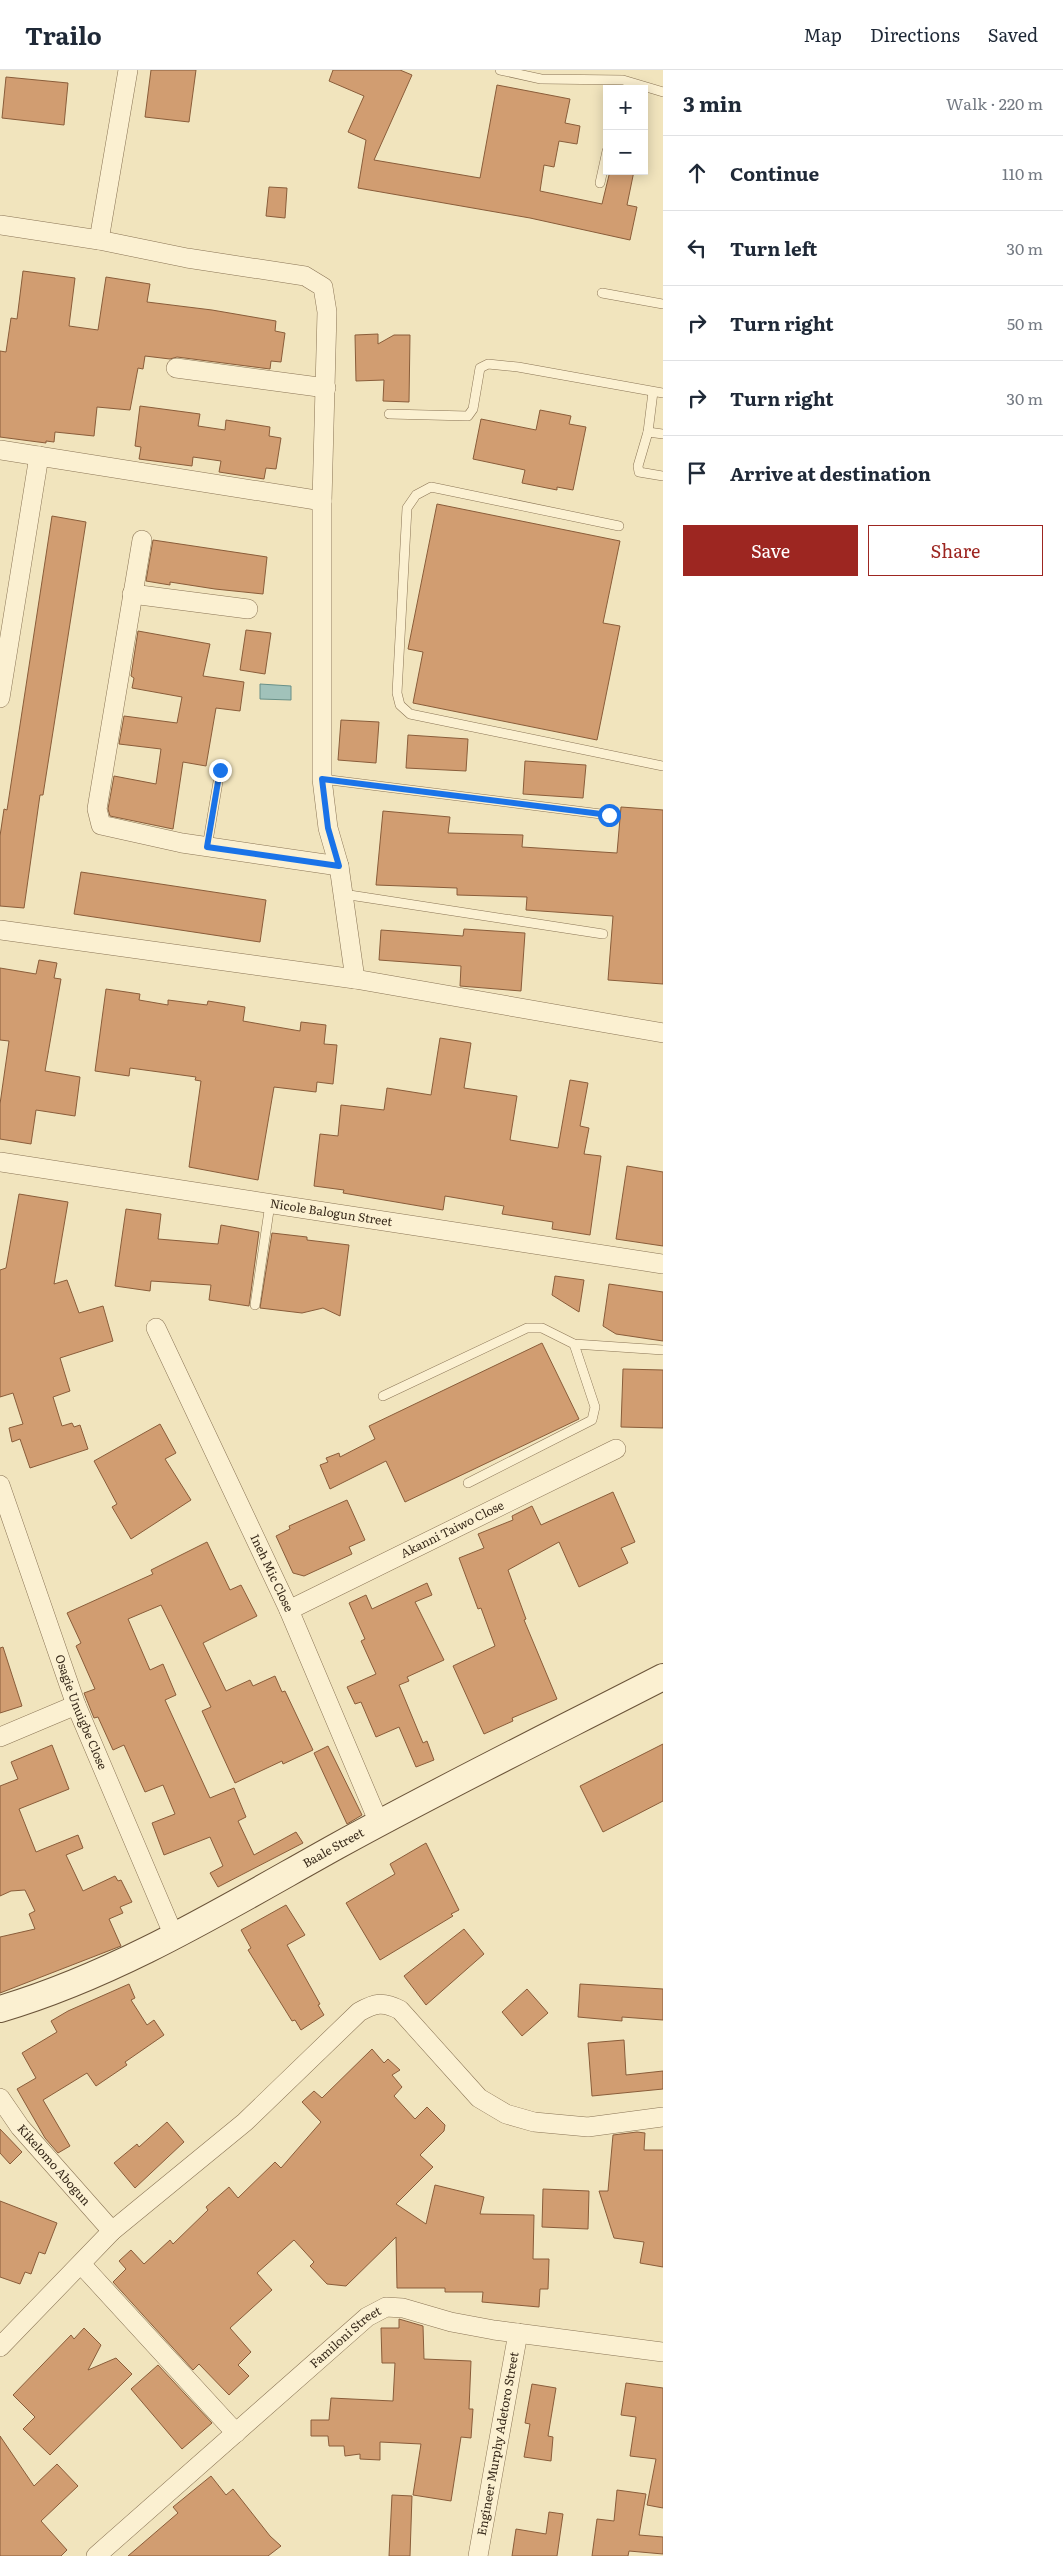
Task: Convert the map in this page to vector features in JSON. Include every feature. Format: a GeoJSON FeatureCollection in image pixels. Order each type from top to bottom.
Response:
{"type":"FeatureCollection","features":[{"type":"Feature","properties":{"kind":"street"},"geometry":{"type":"LineString","coordinates":[[99,240],[128,70]]}},
{"type":"Feature","properties":{"kind":"street"},"geometry":{"type":"LineString","coordinates":[[0,224],[99,240],[187,258],[306,276],[323,287],[327,312],[322,501],[322,779],[328,828],[339,866],[355,979]]}},
{"type":"Feature","properties":{"kind":"street"},"geometry":{"type":"LineString","coordinates":[[176,368],[326,388]]}},
{"type":"Feature","properties":{"kind":"street"},"geometry":{"type":"LineString","coordinates":[[0,450],[322,501]]}},
{"type":"Feature","properties":{"kind":"street"},"geometry":{"type":"LineString","coordinates":[[0,698],[2,671],[39,456]]}},
{"type":"Feature","properties":{"kind":"street"},"geometry":{"type":"LineString","coordinates":[[142,540],[97,809],[101,825],[134,834],[207,847],[339,866]]}},
{"type":"Feature","properties":{"kind":"street"},"geometry":{"type":"LineString","coordinates":[[132,594],[248,609]]}},
{"type":"Feature","properties":{"kind":"street"},"geometry":{"type":"LineString","coordinates":[[0,930],[355,979],[663,1033]]}},
{"type":"Feature","properties":{"kind":"street","name":"Nicole Balogun Street"},"geometry":{"type":"LineString","coordinates":[[0,1162],[663,1264]]}},
{"type":"Feature","properties":{"kind":"street","name":"Ineh Mic Close"},"geometry":{"type":"LineString","coordinates":[[156,1328],[289,1610],[379,1823]]}},
{"type":"Feature","properties":{"kind":"street","name":"Akanni Taiwo Close"},"geometry":{"type":"LineString","coordinates":[[289,1610],[616,1449]]}},
{"type":"Feature","properties":{"kind":"street","name":"Osagie Unuigbe Close"},"geometry":{"type":"LineString","coordinates":[[0,1485],[76,1705],[174,1936]]}},
{"type":"Feature","properties":{"kind":"street","name":"Baale Street"},"geometry":{"type":"LineString","coordinates":[[0,2009],[27,2001],[174,1936],[379,1823],[663,1677]]}},
{"type":"Feature","properties":{"kind":"street"},"geometry":{"type":"LineString","coordinates":[[0,1737],[76,1705]]}},
{"type":"Feature","properties":{"kind":"street"},"geometry":{"type":"LineString","coordinates":[[0,2347],[112,2231],[245,2122],[359,2012],[374,2003],[387,2003],[400,2010],[480,2098],[506,2114],[534,2122],[588,2127],[663,2117]]}},
{"type":"Feature","properties":{"kind":"street","name":"Kikelomo Abogun"},"geometry":{"type":"LineString","coordinates":[[0,2098],[20,2127],[112,2231]]}},
{"type":"Feature","properties":{"kind":"street"},"geometry":{"type":"LineString","coordinates":[[81,2264],[236,2433]]}},
{"type":"Feature","properties":{"kind":"street","name":"Familoni Street"},"geometry":{"type":"LineString","coordinates":[[96,2556],[367,2317],[386,2307],[403,2308],[450,2322],[663,2352]]}},
{"type":"Feature","properties":{"kind":"street","name":"Engineer Murphy Adetoro Street"},"geometry":{"type":"LineString","coordinates":[[478,2556],[518,2333]]}},
{"type":"Feature","properties":{"kind":"lane"},"geometry":{"type":"LineString","coordinates":[[500,70],[541,79],[622,85]]}},
{"type":"Feature","properties":{"kind":"lane"},"geometry":{"type":"LineString","coordinates":[[648,89],[663,92]]}},
{"type":"Feature","properties":{"kind":"lane"},"geometry":{"type":"LineString","coordinates":[[600,183],[603,169]]}},
{"type":"Feature","properties":{"kind":"lane"},"geometry":{"type":"LineString","coordinates":[[602,293],[663,304]]}},
{"type":"Feature","properties":{"kind":"lane"},"geometry":{"type":"LineString","coordinates":[[389,414],[468,416],[473,410],[480,368],[488,364],[518,367],[663,394]]}},
{"type":"Feature","properties":{"kind":"lane"},"geometry":{"type":"LineString","coordinates":[[653,392],[648,432],[638,472],[663,476]]}},
{"type":"Feature","properties":{"kind":"lane"},"geometry":{"type":"LineString","coordinates":[[648,432],[663,434]]}},
{"type":"Feature","properties":{"kind":"lane"},"geometry":{"type":"LineString","coordinates":[[618,526],[431,488],[416,495],[407,508],[397,693],[400,705],[410,714],[663,766]]}},
{"type":"Feature","properties":{"kind":"lane"},"geometry":{"type":"LineString","coordinates":[[207,847],[220,770]]}},
{"type":"Feature","properties":{"kind":"lane"},"geometry":{"type":"LineString","coordinates":[[322,779],[609,815]]}},
{"type":"Feature","properties":{"kind":"lane"},"geometry":{"type":"LineString","coordinates":[[343,894],[603,934]]}},
{"type":"Feature","properties":{"kind":"lane"},"geometry":{"type":"LineString","coordinates":[[255,1305],[270,1204]]}},
{"type":"Feature","properties":{"kind":"lane"},"geometry":{"type":"LineString","coordinates":[[383,1396],[527,1328],[542,1328],[574,1344],[663,1350]]}},
{"type":"Feature","properties":{"kind":"lane"},"geometry":{"type":"LineString","coordinates":[[468,1483],[592,1420],[595,1407],[574,1344]]}},
{"type":"Feature","properties":{"kind":"water"},"geometry":{"type":"Polygon","coordinates":[[[260,684],[291,686],[291,700],[260,699],[260,684]]]}},
{"type":"Feature","properties":{"kind":"building"},"geometry":{"type":"Polygon","coordinates":[[[151,70],[196,70],[189,122],[145,117],[151,70]]]}},
{"type":"Feature","properties":{"kind":"building"},"geometry":{"type":"Polygon","coordinates":[[[333,70],[400,70],[412,75],[374,160],[480,178],[497,85],[570,99],[565,123],[580,126],[577,144],[559,141],[554,167],[544,165],[540,191],[602,204],[609,175],[633,175],[627,205],[637,207],[630,240],[530,218],[358,188],[366,140],[348,132],[364,96],[329,81],[333,70]]]}},
{"type":"Feature","properties":{"kind":"building"},"geometry":{"type":"Polygon","coordinates":[[[6,77],[68,83],[64,125],[2,118],[6,77]]]}},
{"type":"Feature","properties":{"kind":"building"},"geometry":{"type":"Polygon","coordinates":[[[269,187],[287,188],[285,218],[266,216],[269,187]]]}},
{"type":"Feature","properties":{"kind":"building"},"geometry":{"type":"Polygon","coordinates":[[[23,271],[75,278],[69,326],[98,330],[106,277],[150,284],[147,302],[212,310],[276,321],[275,331],[285,333],[281,362],[271,361],[270,369],[177,357],[170,359],[145,356],[143,369],[138,368],[130,410],[97,407],[94,436],[55,432],[54,442],[46,441],[46,443],[0,437],[0,351],[6,352],[11,318],[17,319],[23,271]]]}},
{"type":"Feature","properties":{"kind":"building"},"geometry":{"type":"Polygon","coordinates":[[[378,334],[378,344],[394,335],[410,335],[409,402],[383,401],[384,380],[356,381],[355,335],[378,334]]]}},
{"type":"Feature","properties":{"kind":"building"},"geometry":{"type":"Polygon","coordinates":[[[140,406],[200,414],[198,426],[225,430],[226,420],[270,427],[269,436],[281,438],[276,469],[266,468],[264,479],[219,472],[221,461],[193,457],[192,466],[139,459],[141,447],[135,446],[140,406]]]}},
{"type":"Feature","properties":{"kind":"building"},"geometry":{"type":"Polygon","coordinates":[[[540,410],[571,416],[569,424],[586,427],[573,490],[557,487],[557,490],[522,483],[525,470],[473,459],[481,419],[536,430],[540,410]]]}},
{"type":"Feature","properties":{"kind":"building"},"geometry":{"type":"Polygon","coordinates":[[[437,504],[620,541],[603,623],[620,626],[597,740],[413,703],[423,652],[408,649],[437,504]]]}},
{"type":"Feature","properties":{"kind":"building"},"geometry":{"type":"Polygon","coordinates":[[[52,516],[86,522],[43,795],[40,795],[24,908],[0,906],[0,836],[4,809],[7,810],[52,516]]]}},
{"type":"Feature","properties":{"kind":"building"},"geometry":{"type":"Polygon","coordinates":[[[153,540],[267,557],[263,594],[170,582],[170,585],[146,581],[153,540]]]}},
{"type":"Feature","properties":{"kind":"building"},"geometry":{"type":"Polygon","coordinates":[[[246,630],[271,633],[265,674],[240,670],[246,630]]]}},
{"type":"Feature","properties":{"kind":"building"},"geometry":{"type":"Polygon","coordinates":[[[138,631],[210,644],[203,676],[244,682],[240,711],[216,708],[206,766],[183,762],[173,829],[110,816],[108,809],[114,776],[156,784],[161,749],[119,744],[124,716],[177,723],[182,697],[132,688],[134,678],[131,676],[138,631]]]}},
{"type":"Feature","properties":{"kind":"building"},"geometry":{"type":"Polygon","coordinates":[[[341,720],[379,722],[376,763],[338,760],[341,720]]]}},
{"type":"Feature","properties":{"kind":"building"},"geometry":{"type":"Polygon","coordinates":[[[408,735],[468,739],[466,771],[406,768],[408,735]]]}},
{"type":"Feature","properties":{"kind":"building"},"geometry":{"type":"Polygon","coordinates":[[[525,761],[586,765],[583,798],[523,794],[525,761]]]}},
{"type":"Feature","properties":{"kind":"building"},"geometry":{"type":"Polygon","coordinates":[[[621,807],[663,810],[663,984],[608,980],[613,916],[526,910],[527,897],[457,895],[457,888],[376,885],[383,811],[450,817],[448,833],[523,835],[522,847],[617,853],[621,807]]]}},
{"type":"Feature","properties":{"kind":"building"},"geometry":{"type":"Polygon","coordinates":[[[81,872],[266,900],[260,942],[74,914],[81,872]]]}},
{"type":"Feature","properties":{"kind":"building"},"geometry":{"type":"Polygon","coordinates":[[[464,929],[525,933],[521,991],[460,986],[461,966],[379,960],[381,930],[463,936],[464,929]]]}},
{"type":"Feature","properties":{"kind":"building"},"geometry":{"type":"Polygon","coordinates":[[[39,960],[57,963],[54,978],[61,979],[45,1071],[80,1077],[75,1116],[36,1110],[31,1144],[0,1139],[0,1104],[9,1041],[0,1040],[0,968],[36,974],[39,960]]]}},
{"type":"Feature","properties":{"kind":"building"},"geometry":{"type":"Polygon","coordinates":[[[106,989],[140,994],[139,1000],[168,1005],[168,1000],[207,1005],[208,1001],[245,1007],[243,1021],[300,1031],[301,1022],[326,1025],[324,1044],[337,1045],[333,1084],[317,1082],[316,1092],[274,1087],[258,1180],[189,1167],[201,1081],[195,1080],[196,1077],[130,1068],[129,1076],[95,1071],[106,989]]]}},
{"type":"Feature","properties":{"kind":"building"},"geometry":{"type":"Polygon","coordinates":[[[440,1038],[471,1043],[464,1088],[517,1096],[510,1140],[558,1148],[570,1080],[588,1083],[580,1126],[589,1128],[584,1154],[601,1156],[590,1235],[552,1229],[553,1222],[502,1214],[504,1206],[445,1196],[443,1210],[343,1193],[344,1190],[314,1186],[320,1134],[338,1136],[341,1105],[384,1110],[387,1088],[431,1095],[440,1038]]]}},
{"type":"Feature","properties":{"kind":"building"},"geometry":{"type":"Polygon","coordinates":[[[627,1166],[663,1172],[663,1246],[616,1239],[627,1166]]]}},
{"type":"Feature","properties":{"kind":"building"},"geometry":{"type":"Polygon","coordinates":[[[19,1194],[68,1202],[54,1284],[67,1280],[79,1313],[103,1306],[113,1341],[60,1358],[70,1391],[53,1397],[62,1426],[72,1423],[74,1427],[80,1425],[88,1449],[30,1468],[20,1439],[12,1442],[9,1428],[23,1424],[13,1393],[0,1397],[0,1270],[6,1268],[19,1194]]]}},
{"type":"Feature","properties":{"kind":"building"},"geometry":{"type":"Polygon","coordinates":[[[126,1209],[161,1214],[158,1239],[218,1244],[221,1225],[259,1232],[249,1306],[209,1300],[211,1285],[151,1281],[150,1291],[115,1286],[126,1209]]]}},
{"type":"Feature","properties":{"kind":"building"},"geometry":{"type":"Polygon","coordinates":[[[272,1233],[307,1237],[307,1240],[349,1245],[340,1316],[323,1308],[302,1313],[260,1308],[272,1233]]]}},
{"type":"Feature","properties":{"kind":"building"},"geometry":{"type":"Polygon","coordinates":[[[555,1276],[584,1280],[579,1312],[552,1295],[555,1276]]]}},
{"type":"Feature","properties":{"kind":"building"},"geometry":{"type":"Polygon","coordinates":[[[609,1284],[663,1292],[663,1341],[616,1334],[603,1326],[609,1284]]]}},
{"type":"Feature","properties":{"kind":"building"},"geometry":{"type":"Polygon","coordinates":[[[542,1343],[579,1419],[405,1502],[386,1461],[330,1489],[320,1465],[328,1462],[326,1458],[339,1453],[340,1457],[375,1439],[369,1426],[542,1343]]]}},
{"type":"Feature","properties":{"kind":"building"},"geometry":{"type":"Polygon","coordinates":[[[623,1369],[663,1370],[663,1428],[621,1427],[623,1369]]]}},
{"type":"Feature","properties":{"kind":"building"},"geometry":{"type":"Polygon","coordinates":[[[160,1424],[176,1453],[165,1459],[191,1500],[131,1539],[112,1507],[117,1504],[94,1461],[160,1424]]]}},
{"type":"Feature","properties":{"kind":"building"},"geometry":{"type":"Polygon","coordinates":[[[613,1492],[635,1542],[621,1548],[628,1563],[579,1587],[559,1542],[508,1570],[526,1619],[524,1620],[557,1699],[512,1718],[513,1721],[484,1734],[453,1666],[495,1646],[481,1608],[478,1609],[459,1558],[484,1548],[478,1534],[513,1520],[512,1516],[532,1506],[541,1525],[613,1492]]]}},
{"type":"Feature","properties":{"kind":"building"},"geometry":{"type":"Polygon","coordinates":[[[347,1500],[365,1540],[349,1547],[352,1554],[304,1576],[293,1573],[276,1536],[290,1529],[289,1526],[347,1500]]]}},
{"type":"Feature","properties":{"kind":"building"},"geometry":{"type":"Polygon","coordinates":[[[207,1542],[230,1590],[241,1585],[257,1616],[203,1643],[226,1691],[250,1680],[253,1686],[275,1676],[282,1692],[285,1691],[313,1750],[283,1764],[282,1761],[235,1783],[202,1711],[211,1707],[161,1605],[128,1619],[150,1670],[163,1664],[176,1695],[165,1700],[210,1798],[234,1788],[246,1817],[238,1821],[254,1855],[296,1832],[303,1843],[218,1887],[210,1873],[223,1866],[210,1837],[164,1855],[152,1823],[175,1814],[163,1785],[145,1792],[124,1745],[113,1750],[98,1717],[94,1718],[84,1693],[95,1689],[76,1646],[81,1643],[67,1613],[153,1574],[151,1570],[207,1542]]]}},
{"type":"Feature","properties":{"kind":"building"},"geometry":{"type":"Polygon","coordinates":[[[427,1583],[432,1595],[415,1602],[444,1660],[407,1677],[409,1681],[399,1685],[423,1743],[427,1741],[434,1760],[416,1767],[399,1727],[376,1737],[361,1702],[355,1704],[347,1687],[376,1674],[361,1641],[365,1639],[349,1603],[366,1595],[372,1609],[427,1583]]]}},
{"type":"Feature","properties":{"kind":"building"},"geometry":{"type":"Polygon","coordinates":[[[3,1647],[22,1706],[0,1713],[0,1648],[3,1647]]]}},
{"type":"Feature","properties":{"kind":"building"},"geometry":{"type":"Polygon","coordinates":[[[663,1744],[663,1801],[603,1832],[580,1786],[663,1744]]]}},
{"type":"Feature","properties":{"kind":"building"},"geometry":{"type":"Polygon","coordinates":[[[52,1745],[69,1789],[19,1809],[36,1852],[78,1835],[83,1848],[66,1855],[83,1891],[115,1876],[118,1881],[121,1880],[132,1902],[120,1907],[123,1913],[109,1919],[121,1946],[0,1993],[0,1937],[35,1929],[29,1914],[35,1911],[25,1890],[11,1891],[0,1896],[0,1786],[18,1779],[11,1762],[52,1745]]]}},
{"type":"Feature","properties":{"kind":"building"},"geometry":{"type":"Polygon","coordinates":[[[328,1746],[362,1815],[347,1824],[314,1753],[328,1746]]]}},
{"type":"Feature","properties":{"kind":"building"},"geometry":{"type":"Polygon","coordinates":[[[426,1843],[459,1910],[451,1914],[453,1916],[380,1960],[346,1903],[395,1874],[390,1864],[426,1843]]]}},
{"type":"Feature","properties":{"kind":"building"},"geometry":{"type":"Polygon","coordinates":[[[286,1905],[305,1935],[287,1945],[320,2004],[318,2005],[324,2015],[301,2030],[295,2020],[292,2021],[248,1950],[251,1948],[241,1930],[286,1905]]]}},
{"type":"Feature","properties":{"kind":"building"},"geometry":{"type":"Polygon","coordinates":[[[464,1929],[484,1954],[426,2005],[404,1976],[464,1929]]]}},
{"type":"Feature","properties":{"kind":"building"},"geometry":{"type":"Polygon","coordinates":[[[129,1984],[135,1998],[131,2000],[147,2025],[154,2020],[164,2035],[125,2062],[127,2065],[96,2086],[87,2073],[43,2100],[70,2146],[58,2153],[45,2138],[17,2089],[36,2078],[22,2053],[57,2032],[51,2021],[68,2011],[129,1984]]]}},
{"type":"Feature","properties":{"kind":"building"},"geometry":{"type":"Polygon","coordinates":[[[580,1984],[663,1989],[663,2020],[622,2017],[622,2021],[578,2017],[580,1984]]]}},
{"type":"Feature","properties":{"kind":"building"},"geometry":{"type":"Polygon","coordinates":[[[527,1989],[548,2013],[522,2036],[502,2012],[527,1989]]]}},
{"type":"Feature","properties":{"kind":"building"},"geometry":{"type":"Polygon","coordinates":[[[624,2040],[626,2075],[663,2071],[663,2089],[592,2096],[588,2043],[624,2040]]]}},
{"type":"Feature","properties":{"kind":"building"},"geometry":{"type":"Polygon","coordinates":[[[372,2049],[384,2063],[388,2059],[400,2070],[392,2075],[402,2087],[394,2096],[415,2119],[427,2107],[445,2125],[444,2131],[420,2155],[433,2167],[396,2204],[426,2224],[435,2185],[484,2197],[480,2214],[534,2215],[533,2259],[549,2259],[548,2289],[540,2289],[539,2307],[482,2302],[483,2292],[445,2292],[445,2288],[397,2288],[396,2237],[346,2286],[327,2284],[310,2266],[314,2262],[294,2240],[257,2273],[272,2290],[230,2328],[251,2352],[238,2365],[249,2376],[229,2395],[199,2364],[193,2370],[113,2282],[126,2269],[119,2261],[131,2250],[144,2264],[170,2240],[173,2244],[208,2210],[206,2207],[229,2187],[238,2198],[275,2162],[281,2168],[321,2122],[302,2102],[314,2091],[322,2098],[372,2049]]]}},
{"type":"Feature","properties":{"kind":"building"},"geometry":{"type":"Polygon","coordinates":[[[167,2122],[184,2142],[135,2188],[114,2163],[137,2144],[139,2147],[167,2122]]]}},
{"type":"Feature","properties":{"kind":"building"},"geometry":{"type":"Polygon","coordinates":[[[0,2129],[22,2152],[10,2164],[0,2153],[0,2129]]]}},
{"type":"Feature","properties":{"kind":"building"},"geometry":{"type":"Polygon","coordinates":[[[645,2133],[644,2150],[663,2150],[663,2267],[640,2263],[644,2242],[614,2238],[599,2191],[608,2191],[613,2135],[645,2133]]]}},
{"type":"Feature","properties":{"kind":"building"},"geometry":{"type":"Polygon","coordinates":[[[543,2189],[589,2191],[588,2229],[542,2227],[543,2189]]]}},
{"type":"Feature","properties":{"kind":"building"},"geometry":{"type":"Polygon","coordinates":[[[0,2201],[57,2223],[45,2254],[39,2252],[31,2274],[25,2272],[20,2284],[0,2277],[0,2201]]]}},
{"type":"Feature","properties":{"kind":"building"},"geometry":{"type":"Polygon","coordinates":[[[399,2319],[423,2326],[424,2359],[471,2361],[469,2409],[473,2409],[471,2438],[461,2437],[451,2501],[413,2495],[421,2444],[380,2442],[380,2460],[360,2459],[360,2454],[345,2456],[344,2446],[329,2446],[328,2436],[311,2436],[311,2420],[329,2420],[331,2398],[393,2401],[395,2363],[382,2363],[381,2328],[399,2328],[399,2319]]]}},
{"type":"Feature","properties":{"kind":"building"},"geometry":{"type":"Polygon","coordinates":[[[84,2328],[101,2345],[88,2370],[116,2358],[132,2374],[50,2455],[23,2429],[35,2417],[13,2395],[71,2335],[74,2339],[84,2328]]]}},
{"type":"Feature","properties":{"kind":"building"},"geometry":{"type":"Polygon","coordinates":[[[158,2365],[212,2423],[182,2449],[131,2389],[158,2365]]]}},
{"type":"Feature","properties":{"kind":"building"},"geometry":{"type":"Polygon","coordinates":[[[626,2383],[663,2388],[663,2508],[647,2505],[656,2459],[630,2456],[636,2417],[621,2415],[626,2383]]]}},
{"type":"Feature","properties":{"kind":"building"},"geometry":{"type":"Polygon","coordinates":[[[532,2384],[556,2388],[548,2436],[553,2437],[551,2461],[524,2457],[530,2424],[525,2423],[532,2384]]]}},
{"type":"Feature","properties":{"kind":"building"},"geometry":{"type":"Polygon","coordinates":[[[0,2436],[34,2486],[57,2464],[78,2486],[41,2521],[67,2550],[61,2556],[0,2556],[0,2436]]]}},
{"type":"Feature","properties":{"kind":"building"},"geometry":{"type":"Polygon","coordinates":[[[211,2476],[226,2495],[233,2489],[270,2536],[281,2546],[268,2556],[128,2556],[178,2513],[173,2507],[211,2476]]]}},
{"type":"Feature","properties":{"kind":"building"},"geometry":{"type":"Polygon","coordinates":[[[617,2490],[646,2494],[639,2535],[663,2537],[663,2554],[629,2551],[628,2556],[592,2556],[597,2519],[614,2521],[617,2490]]]}},
{"type":"Feature","properties":{"kind":"building"},"geometry":{"type":"Polygon","coordinates":[[[392,2495],[412,2496],[410,2556],[389,2556],[392,2495]]]}},
{"type":"Feature","properties":{"kind":"building"},"geometry":{"type":"Polygon","coordinates":[[[549,2512],[563,2514],[557,2556],[512,2556],[516,2529],[546,2534],[549,2512]]]}},
{"type":"Feature","properties":{"kind":"route"},"geometry":{"type":"LineString","coordinates":[[220,770],[207,847],[311,864],[339,866],[328,828],[322,779],[609,815]]}}]}
